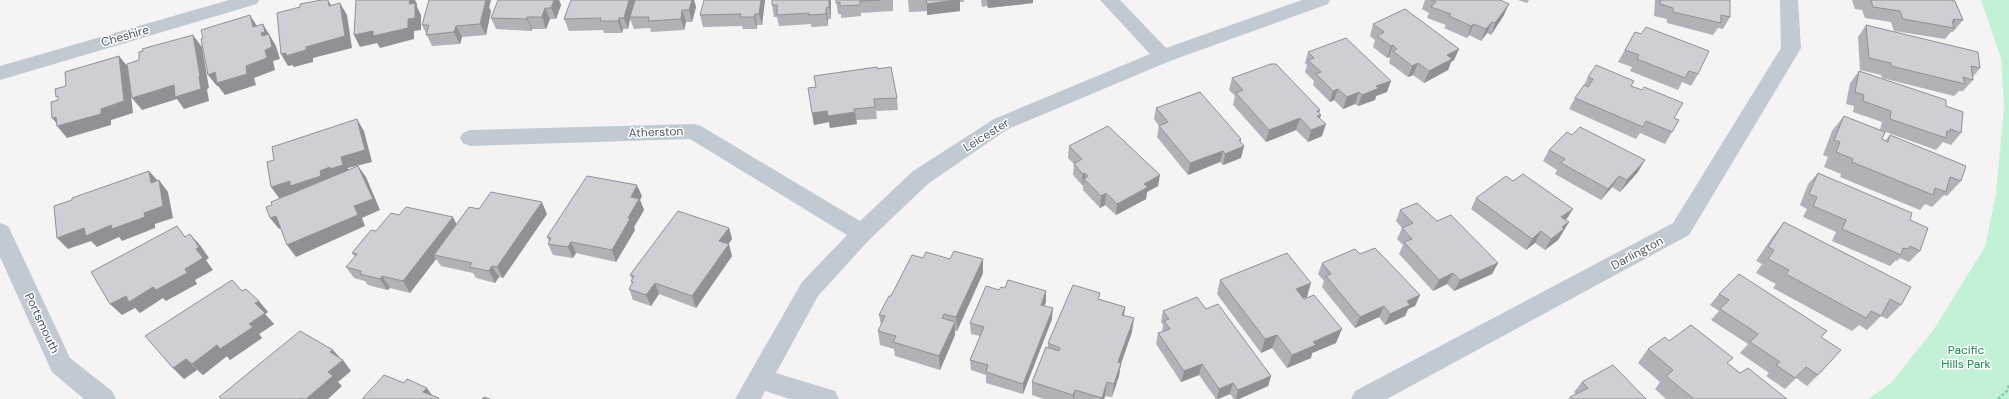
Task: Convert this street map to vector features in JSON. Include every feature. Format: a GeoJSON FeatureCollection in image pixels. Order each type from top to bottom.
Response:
{"type":"FeatureCollection","features":[{"type":"Feature","properties":{"kind":"street","name":"Cheshire"},"geometry":{"type":"LineString","coordinates":[[0,73],[250,0]]}},
{"type":"Feature","properties":{"kind":"street"},"geometry":{"type":"LineString","coordinates":[[1109,0],[1163,56]]}},
{"type":"Feature","properties":{"kind":"street","name":"Leicester"},"geometry":{"type":"LineString","coordinates":[[754,389],[810,289],[862,233],[921,177],[1001,124],[1163,56],[1321,0]]}},
{"type":"Feature","properties":{"kind":"street","name":"Darlington"},"geometry":{"type":"LineString","coordinates":[[1364,399],[1681,229],[1791,48],[1789,0]]}},
{"type":"Feature","properties":{"kind":"street","name":"Atherston"},"geometry":{"type":"LineString","coordinates":[[470,138],[694,131],[862,233]]}},
{"type":"Feature","properties":{"kind":"street","name":"Portsmouth"},"geometry":{"type":"LineString","coordinates":[[0,232],[61,365],[103,399]]}},
{"type":"Feature","properties":{"kind":"street"},"geometry":{"type":"LineString","coordinates":[[754,389],[826,399]]}},
{"type":"Feature","properties":{"kind":"path"},"geometry":{"type":"LineString","coordinates":[[1998,399],[2006,391],[2009,385]]}},
{"type":"Feature","properties":{"kind":"green space","name":"Pacific Hills Park"},"geometry":{"type":"Polygon","coordinates":[[[1981,0],[2009,0],[2009,399],[1868,399],[1892,382],[1934,329],[1985,247],[1996,194],[2004,108],[2001,58],[1981,0]]]}},
{"type":"Feature","properties":{"kind":"building"},"geometry":{"type":"Polygon","coordinates":[[[328,0],[329,6],[340,3],[345,36],[306,47],[306,50],[286,56],[286,53],[281,54],[277,13],[300,7],[300,4],[328,0]]]}},
{"type":"Feature","properties":{"kind":"building"},"geometry":{"type":"Polygon","coordinates":[[[356,0],[410,0],[409,4],[415,3],[415,18],[408,19],[408,28],[373,36],[373,31],[354,35],[356,0]]]}},
{"type":"Feature","properties":{"kind":"building"},"geometry":{"type":"Polygon","coordinates":[[[429,0],[486,0],[480,24],[456,26],[454,32],[426,35],[429,25],[422,25],[429,0]]]}},
{"type":"Feature","properties":{"kind":"building"},"geometry":{"type":"Polygon","coordinates":[[[498,0],[554,0],[551,8],[545,8],[542,17],[527,17],[527,19],[491,18],[498,0]]]}},
{"type":"Feature","properties":{"kind":"building"},"geometry":{"type":"Polygon","coordinates":[[[571,0],[629,0],[624,18],[619,18],[618,21],[600,21],[601,18],[564,19],[571,0]]]}},
{"type":"Feature","properties":{"kind":"building"},"geometry":{"type":"Polygon","coordinates":[[[635,0],[692,0],[689,10],[682,10],[681,19],[648,21],[649,17],[630,17],[635,0]]]}},
{"type":"Feature","properties":{"kind":"building"},"geometry":{"type":"Polygon","coordinates":[[[704,0],[761,0],[759,14],[755,14],[754,17],[740,17],[741,14],[700,15],[704,0]]]}},
{"type":"Feature","properties":{"kind":"building"},"geometry":{"type":"Polygon","coordinates":[[[772,0],[829,0],[829,7],[826,8],[826,14],[809,15],[809,13],[777,15],[777,5],[772,5],[772,0]]]}},
{"type":"Feature","properties":{"kind":"building"},"geometry":{"type":"Polygon","coordinates":[[[836,0],[880,0],[860,1],[860,5],[840,6],[840,2],[836,3],[836,0]]]}},
{"type":"Feature","properties":{"kind":"building"},"geometry":{"type":"Polygon","coordinates":[[[926,0],[955,0],[927,4],[926,0]]]}},
{"type":"Feature","properties":{"kind":"building"},"geometry":{"type":"Polygon","coordinates":[[[1431,0],[1500,0],[1509,4],[1495,23],[1492,22],[1486,29],[1474,24],[1471,26],[1449,16],[1451,14],[1431,7],[1436,2],[1431,0]]]}},
{"type":"Feature","properties":{"kind":"building"},"geometry":{"type":"Polygon","coordinates":[[[1660,0],[1730,0],[1730,17],[1721,15],[1721,23],[1673,12],[1673,8],[1660,4],[1660,0]]]}},
{"type":"Feature","properties":{"kind":"building"},"geometry":{"type":"Polygon","coordinates":[[[1871,0],[1955,1],[1963,20],[1953,19],[1955,22],[1952,21],[1954,28],[1903,19],[1900,11],[1873,7],[1871,0]]]}},
{"type":"Feature","properties":{"kind":"building"},"geometry":{"type":"Polygon","coordinates":[[[1405,9],[1459,49],[1447,55],[1452,59],[1429,71],[1418,63],[1412,66],[1393,51],[1397,49],[1393,45],[1391,46],[1377,36],[1384,32],[1373,24],[1405,9]]]}},
{"type":"Feature","properties":{"kind":"building"},"geometry":{"type":"Polygon","coordinates":[[[250,15],[253,27],[263,24],[265,32],[261,33],[262,36],[269,34],[272,47],[265,50],[267,58],[246,66],[247,74],[217,83],[215,72],[208,75],[201,39],[203,38],[201,30],[250,15]]]}},
{"type":"Feature","properties":{"kind":"building"},"geometry":{"type":"Polygon","coordinates":[[[1866,25],[1978,52],[1980,68],[1971,66],[1973,80],[1963,77],[1965,84],[1891,66],[1891,63],[1869,58],[1866,25]]]}},
{"type":"Feature","properties":{"kind":"building"},"geometry":{"type":"Polygon","coordinates":[[[1646,27],[1709,51],[1698,74],[1689,71],[1685,78],[1637,59],[1639,55],[1625,50],[1635,32],[1641,34],[1646,27]]]}},
{"type":"Feature","properties":{"kind":"building"},"geometry":{"type":"Polygon","coordinates":[[[193,35],[201,89],[175,97],[174,85],[132,98],[127,64],[139,60],[139,52],[143,51],[142,49],[193,35]]]}},
{"type":"Feature","properties":{"kind":"building"},"geometry":{"type":"Polygon","coordinates":[[[1346,38],[1391,81],[1376,86],[1379,88],[1362,95],[1359,92],[1347,97],[1338,89],[1333,91],[1316,74],[1321,72],[1308,60],[1314,58],[1308,52],[1346,38]]]}},
{"type":"Feature","properties":{"kind":"building"},"geometry":{"type":"Polygon","coordinates":[[[119,56],[124,101],[101,109],[101,114],[57,126],[56,117],[52,118],[51,102],[58,100],[55,89],[66,86],[65,72],[119,56]]]}},
{"type":"Feature","properties":{"kind":"building"},"geometry":{"type":"Polygon","coordinates":[[[1271,64],[1276,64],[1320,110],[1317,111],[1321,115],[1317,116],[1326,124],[1311,130],[1300,118],[1269,130],[1236,93],[1243,90],[1232,78],[1271,64]]]}},
{"type":"Feature","properties":{"kind":"building"},"geometry":{"type":"Polygon","coordinates":[[[1596,65],[1634,81],[1631,86],[1642,90],[1644,87],[1683,103],[1674,118],[1679,120],[1672,132],[1646,121],[1643,127],[1575,98],[1584,85],[1588,87],[1593,79],[1588,77],[1596,65]]]}},
{"type":"Feature","properties":{"kind":"building"},"geometry":{"type":"Polygon","coordinates":[[[877,67],[877,69],[891,67],[897,98],[874,99],[875,107],[854,109],[855,112],[828,116],[827,111],[812,113],[808,88],[816,87],[814,76],[877,67]]]}},
{"type":"Feature","properties":{"kind":"building"},"geometry":{"type":"Polygon","coordinates":[[[1859,71],[1946,100],[1946,106],[1963,112],[1961,133],[1950,129],[1950,132],[1947,131],[1946,138],[1890,119],[1891,111],[1863,101],[1864,95],[1855,92],[1859,71]]]}},
{"type":"Feature","properties":{"kind":"building"},"geometry":{"type":"Polygon","coordinates":[[[1200,92],[1241,139],[1239,140],[1244,146],[1225,154],[1223,151],[1190,163],[1159,126],[1168,122],[1156,108],[1200,92]]]}},
{"type":"Feature","properties":{"kind":"building"},"geometry":{"type":"Polygon","coordinates":[[[1844,116],[1885,132],[1882,139],[1888,142],[1890,135],[1966,166],[1961,181],[1950,177],[1946,192],[1935,188],[1933,195],[1852,162],[1853,159],[1836,152],[1840,142],[1834,140],[1844,116]]]}},
{"type":"Feature","properties":{"kind":"building"},"geometry":{"type":"Polygon","coordinates":[[[357,119],[365,150],[341,157],[343,165],[330,169],[330,167],[320,171],[321,176],[290,186],[290,181],[271,187],[267,162],[274,160],[272,147],[357,119]]]}},
{"type":"Feature","properties":{"kind":"building"},"geometry":{"type":"Polygon","coordinates":[[[1108,126],[1160,175],[1144,184],[1148,187],[1117,204],[1106,193],[1101,196],[1084,179],[1088,176],[1085,173],[1083,174],[1074,164],[1082,159],[1069,146],[1108,126]]]}},
{"type":"Feature","properties":{"kind":"building"},"geometry":{"type":"Polygon","coordinates":[[[1580,127],[1645,160],[1627,180],[1619,176],[1608,189],[1561,163],[1565,159],[1549,150],[1567,132],[1572,135],[1580,127]]]}},
{"type":"Feature","properties":{"kind":"building"},"geometry":{"type":"Polygon","coordinates":[[[358,166],[373,199],[354,206],[358,215],[287,245],[276,216],[270,218],[266,207],[272,205],[271,202],[358,166]]]}},
{"type":"Feature","properties":{"kind":"building"},"geometry":{"type":"Polygon","coordinates":[[[149,171],[151,183],[159,180],[163,206],[144,213],[145,217],[112,229],[111,225],[86,236],[84,228],[57,238],[54,206],[72,200],[72,198],[149,171]]]}},
{"type":"Feature","properties":{"kind":"building"},"geometry":{"type":"Polygon","coordinates":[[[1818,173],[1912,213],[1910,220],[1928,228],[1920,251],[1910,246],[1908,249],[1903,248],[1901,255],[1842,229],[1846,220],[1813,206],[1817,197],[1809,194],[1818,173]]]}},
{"type":"Feature","properties":{"kind":"building"},"geometry":{"type":"Polygon","coordinates":[[[1523,174],[1573,209],[1561,217],[1569,222],[1562,227],[1564,229],[1551,239],[1541,231],[1532,239],[1476,198],[1506,176],[1513,181],[1523,174]]]}},
{"type":"Feature","properties":{"kind":"building"},"geometry":{"type":"Polygon","coordinates":[[[587,176],[637,185],[631,197],[639,199],[628,218],[630,219],[612,250],[571,242],[568,247],[548,244],[551,238],[547,237],[587,176]]]}},
{"type":"Feature","properties":{"kind":"building"},"geometry":{"type":"Polygon","coordinates":[[[491,192],[542,202],[497,267],[492,266],[489,271],[469,267],[472,263],[434,255],[469,207],[479,209],[491,192]]]}},
{"type":"Feature","properties":{"kind":"building"},"geometry":{"type":"Polygon","coordinates":[[[1417,203],[1437,221],[1451,215],[1498,263],[1460,280],[1453,273],[1439,280],[1404,242],[1412,239],[1402,228],[1413,223],[1400,210],[1417,203]]]}},
{"type":"Feature","properties":{"kind":"building"},"geometry":{"type":"Polygon","coordinates":[[[406,207],[453,217],[403,281],[382,276],[380,279],[360,274],[361,271],[346,267],[357,254],[352,253],[371,230],[376,231],[391,213],[399,215],[406,207]]]}},
{"type":"Feature","properties":{"kind":"building"},"geometry":{"type":"Polygon","coordinates":[[[678,211],[729,228],[719,241],[729,244],[692,296],[655,283],[646,295],[629,289],[633,282],[631,281],[634,276],[630,275],[678,211]]]}},
{"type":"Feature","properties":{"kind":"building"},"geometry":{"type":"Polygon","coordinates":[[[1784,222],[1911,287],[1901,305],[1890,299],[1881,316],[1871,311],[1866,318],[1786,274],[1789,270],[1768,259],[1774,250],[1768,247],[1784,222]]]}},
{"type":"Feature","properties":{"kind":"building"},"geometry":{"type":"Polygon","coordinates":[[[177,226],[185,237],[190,234],[199,247],[196,249],[203,258],[185,269],[187,273],[156,290],[153,287],[129,302],[126,296],[110,304],[91,272],[177,226]]]}},
{"type":"Feature","properties":{"kind":"building"},"geometry":{"type":"Polygon","coordinates":[[[1375,248],[1420,295],[1407,301],[1410,305],[1390,314],[1384,306],[1360,317],[1326,276],[1331,274],[1322,263],[1355,249],[1360,254],[1375,248]]]}},
{"type":"Feature","properties":{"kind":"building"},"geometry":{"type":"Polygon","coordinates":[[[954,251],[983,259],[956,317],[944,314],[942,318],[955,322],[939,356],[893,342],[896,336],[878,331],[885,316],[879,315],[889,296],[891,296],[912,255],[923,258],[926,252],[950,259],[954,251]]]}},
{"type":"Feature","properties":{"kind":"building"},"geometry":{"type":"Polygon","coordinates":[[[1287,253],[1311,283],[1296,289],[1304,299],[1314,295],[1342,329],[1313,342],[1316,345],[1292,355],[1277,335],[1265,339],[1220,280],[1287,253]]]}},
{"type":"Feature","properties":{"kind":"building"},"geometry":{"type":"Polygon","coordinates":[[[1739,274],[1827,331],[1821,337],[1841,350],[1818,375],[1806,367],[1795,378],[1776,365],[1780,362],[1750,342],[1758,334],[1720,309],[1729,300],[1719,294],[1739,274]]]}},
{"type":"Feature","properties":{"kind":"building"},"geometry":{"type":"Polygon","coordinates":[[[232,280],[242,291],[246,289],[259,301],[255,303],[265,313],[249,324],[253,327],[220,349],[217,345],[192,364],[186,359],[173,368],[145,336],[232,280]]]}},
{"type":"Feature","properties":{"kind":"building"},"geometry":{"type":"Polygon","coordinates":[[[1008,280],[1046,291],[1041,305],[1053,308],[1023,384],[986,372],[988,365],[970,360],[984,327],[970,323],[986,286],[999,290],[1001,287],[1005,288],[1008,280]]]}},
{"type":"Feature","properties":{"kind":"building"},"geometry":{"type":"Polygon","coordinates":[[[1073,285],[1100,293],[1098,299],[1125,307],[1122,315],[1134,318],[1118,362],[1121,363],[1114,384],[1107,382],[1102,398],[1075,390],[1073,395],[1032,382],[1046,347],[1059,351],[1060,348],[1048,343],[1073,285]]]}},
{"type":"Feature","properties":{"kind":"building"},"geometry":{"type":"Polygon","coordinates":[[[1197,297],[1206,309],[1218,304],[1271,376],[1238,390],[1233,383],[1219,389],[1202,364],[1184,371],[1158,333],[1170,329],[1164,321],[1169,319],[1163,311],[1197,297]]]}},
{"type":"Feature","properties":{"kind":"building"},"geometry":{"type":"Polygon","coordinates":[[[1691,325],[1733,358],[1727,363],[1740,373],[1748,368],[1787,399],[1694,399],[1666,376],[1673,370],[1648,349],[1665,337],[1669,341],[1691,325]]]}},
{"type":"Feature","properties":{"kind":"building"},"geometry":{"type":"Polygon","coordinates":[[[300,331],[333,350],[330,352],[343,360],[328,372],[333,376],[306,399],[222,399],[219,397],[300,331]]]}},
{"type":"Feature","properties":{"kind":"building"},"geometry":{"type":"Polygon","coordinates":[[[1613,365],[1646,399],[1572,399],[1570,397],[1588,388],[1582,382],[1613,365]]]}},
{"type":"Feature","properties":{"kind":"building"},"geometry":{"type":"Polygon","coordinates":[[[384,375],[404,383],[407,379],[427,388],[423,392],[439,398],[362,399],[384,375]]]}}]}
